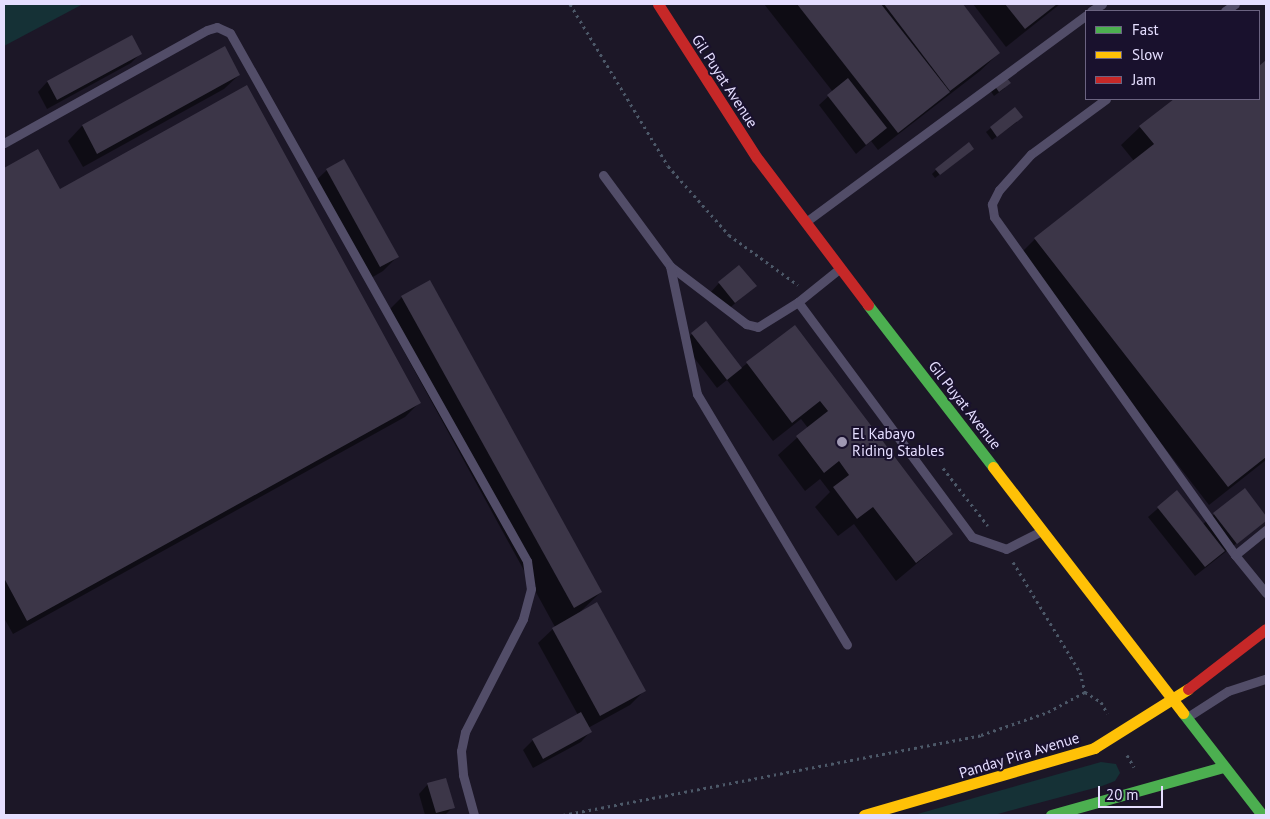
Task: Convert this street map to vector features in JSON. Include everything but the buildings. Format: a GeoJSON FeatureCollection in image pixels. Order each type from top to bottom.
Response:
{"type":"FeatureCollection","features":[{"type":"Feature","properties":{"kind":"main road","name":"Gil Puyat Avenue"},"geometry":{"type":"LineString","coordinates":[[658,4],[757,158],[805,223],[1043,530],[1223,767],[1262,815]]}},
{"type":"Feature","properties":{"kind":"main road","name":"Panday Pira Avenue"},"geometry":{"type":"LineString","coordinates":[[864,815],[1078,754],[1116,736],[1173,701],[1266,629]]}},
{"type":"Feature","properties":{"kind":"main road"},"geometry":{"type":"LineString","coordinates":[[1051,815],[1223,767]]}},
{"type":"Feature","properties":{"kind":"lane"},"geometry":{"type":"LineString","coordinates":[[805,223],[1085,16]]}},
{"type":"Feature","properties":{"kind":"lane"},"geometry":{"type":"LineString","coordinates":[[4,143],[207,30],[217,27],[230,33],[527,561],[531,589],[523,619],[465,732],[462,751],[464,776],[474,815]]}},
{"type":"Feature","properties":{"kind":"lane"},"geometry":{"type":"LineString","coordinates":[[1105,100],[1031,154],[1000,190],[992,204],[994,217],[1235,555],[1266,593]]}},
{"type":"Feature","properties":{"kind":"lane"},"geometry":{"type":"LineString","coordinates":[[602,175],[670,266],[746,324],[758,327],[798,302],[840,268]]}},
{"type":"Feature","properties":{"kind":"lane"},"geometry":{"type":"LineString","coordinates":[[670,266],[697,394],[847,645]]}},
{"type":"Feature","properties":{"kind":"lane"},"geometry":{"type":"LineString","coordinates":[[798,302],[972,537],[1006,548],[1043,530]]}},
{"type":"Feature","properties":{"kind":"lane"},"geometry":{"type":"LineString","coordinates":[[1235,555],[1266,530]]}},
{"type":"Feature","properties":{"kind":"lane"},"geometry":{"type":"LineString","coordinates":[[1186,717],[1228,691],[1266,679]]}},
{"type":"Feature","properties":{"kind":"path"},"geometry":{"type":"LineString","coordinates":[[570,4],[668,166],[729,236],[788,275],[807,295]]}},
{"type":"Feature","properties":{"kind":"path"},"geometry":{"type":"LineString","coordinates":[[563,815],[833,761],[981,735],[1048,712],[1085,692],[1101,702],[1107,712]]}},
{"type":"Feature","properties":{"kind":"path"},"geometry":{"type":"LineString","coordinates":[[1116,736],[1146,789]]}},
{"type":"Feature","properties":{"kind":"green space"},"geometry":{"type":"Polygon","coordinates":[[[4,4],[83,4],[4,46],[4,4]]]}},
{"type":"Feature","properties":{"kind":"green space"},"geometry":{"type":"Polygon","coordinates":[[[1101,762],[1116,764],[1120,773],[1115,781],[994,815],[914,815],[1101,762]]]}},
{"type":"Feature","properties":{"kind":"traffic: fast"},"geometry":{"type":"LineString","coordinates":[[868,305],[993,467]]}},
{"type":"Feature","properties":{"kind":"traffic: fast"},"geometry":{"type":"LineString","coordinates":[[1183,713],[1262,815]]}},
{"type":"Feature","properties":{"kind":"traffic: fast"},"geometry":{"type":"LineString","coordinates":[[1051,815],[1223,767]]}},
{"type":"Feature","properties":{"kind":"traffic: slow"},"geometry":{"type":"LineString","coordinates":[[993,467],[1183,713]]}},
{"type":"Feature","properties":{"kind":"traffic: slow"},"geometry":{"type":"LineString","coordinates":[[864,815],[1094,748],[1188,689]]}},
{"type":"Feature","properties":{"kind":"traffic: jam"},"geometry":{"type":"LineString","coordinates":[[658,4],[757,158],[868,305]]}},
{"type":"Feature","properties":{"kind":"traffic: jam"},"geometry":{"type":"LineString","coordinates":[[1188,689],[1266,629]]}},
{"type":"Feature","properties":{"kind":"place","name":"El Kabayo Riding Stables"},"geometry":{"type":"Point","coordinates":[842,442]}}]}
